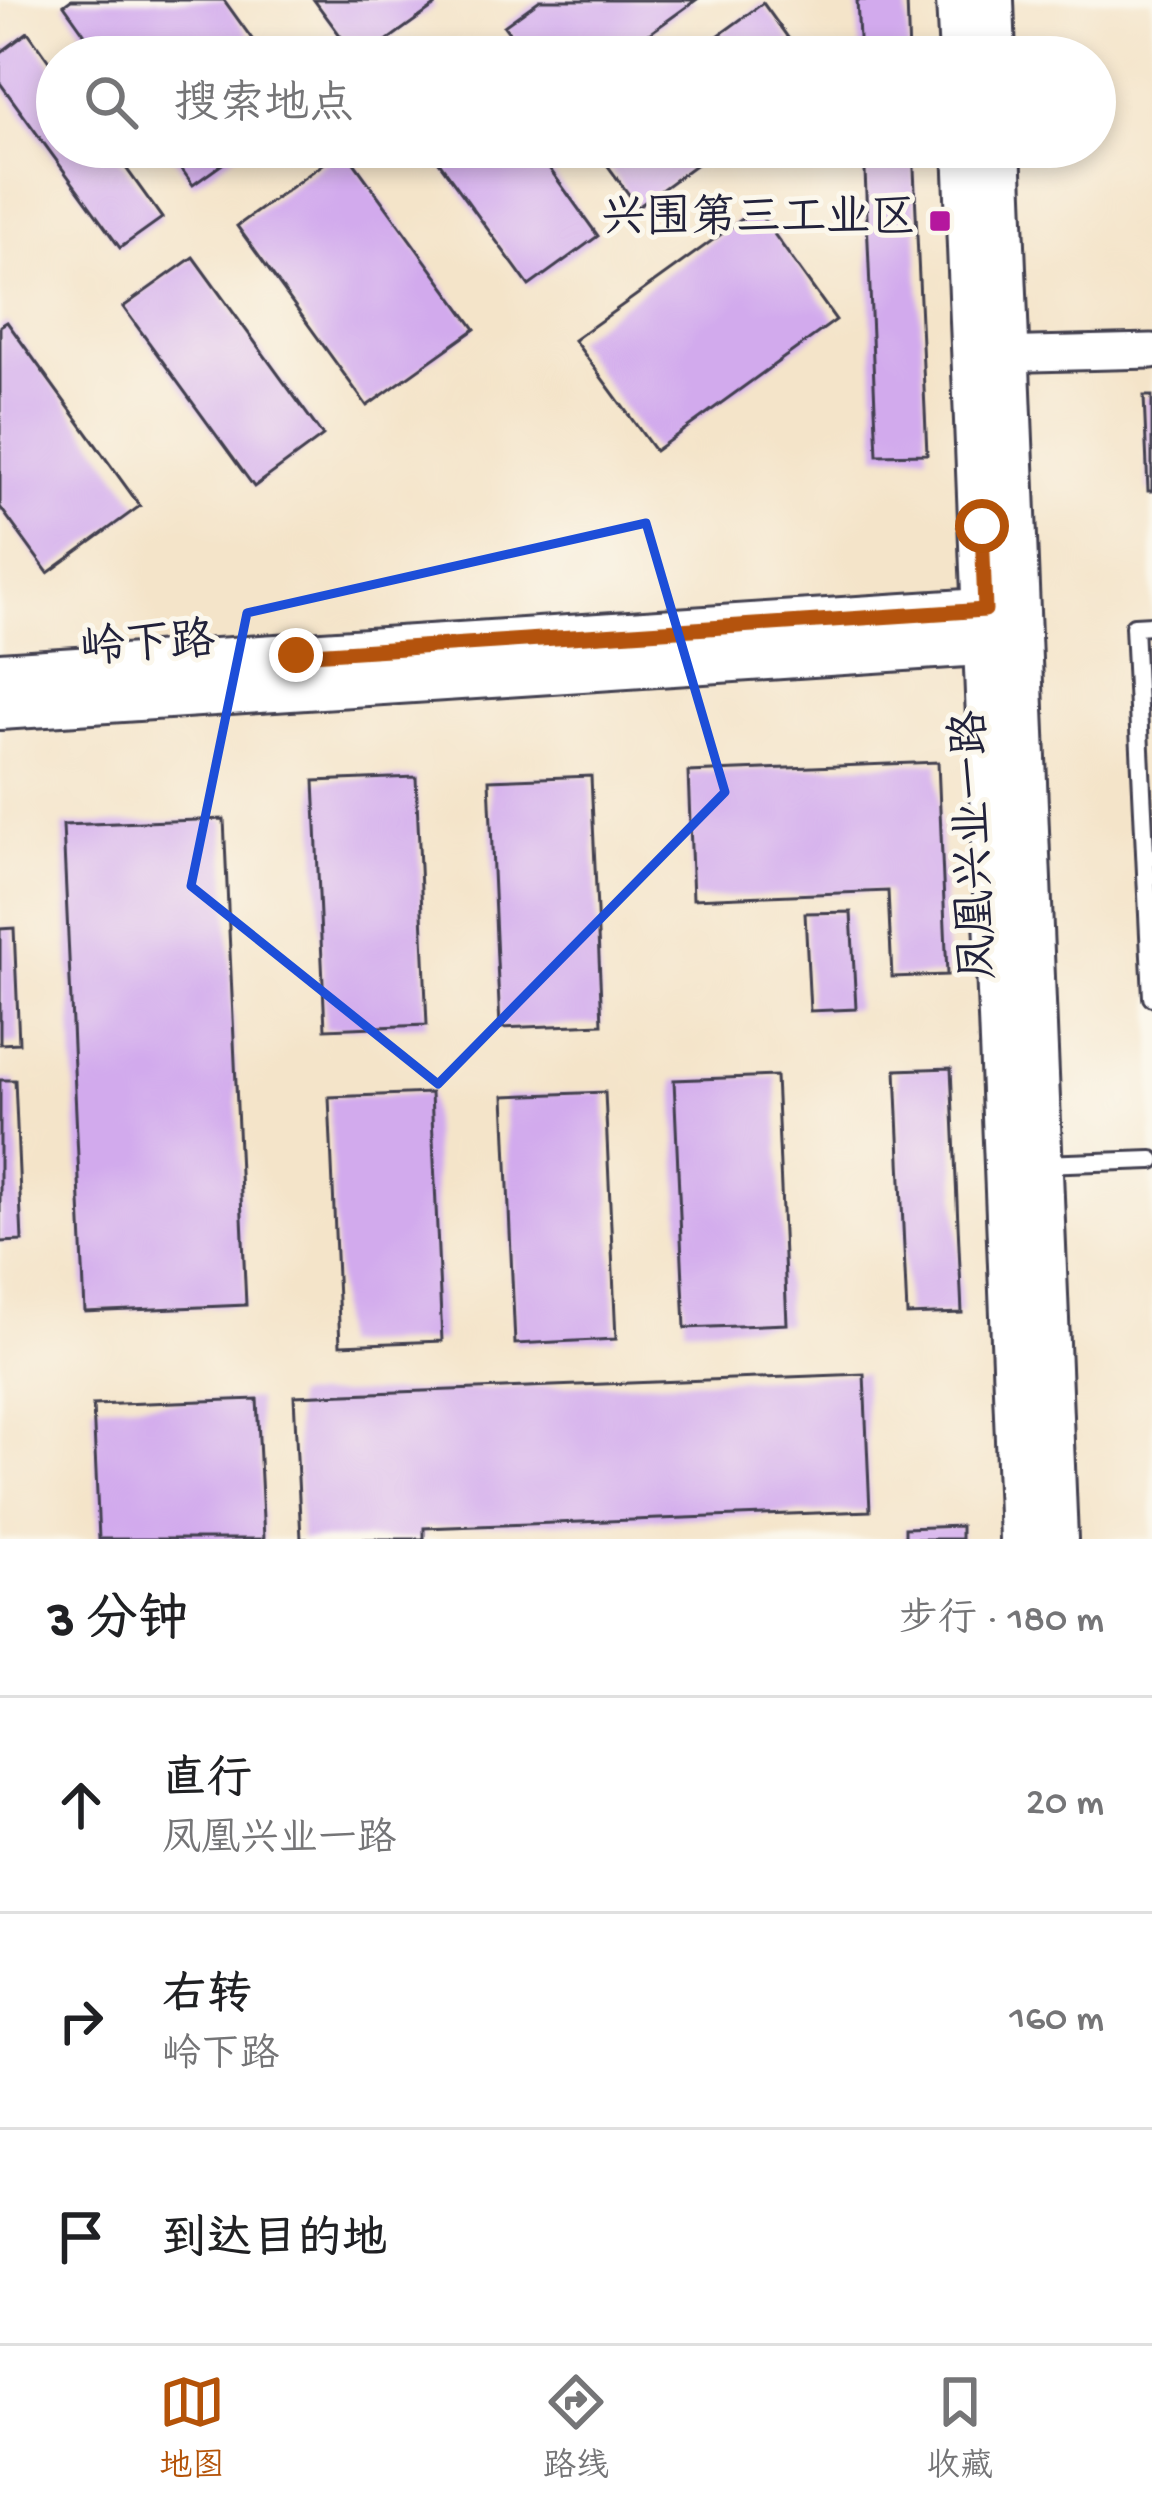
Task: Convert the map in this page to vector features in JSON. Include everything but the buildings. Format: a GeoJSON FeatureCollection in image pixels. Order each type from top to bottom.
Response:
{"type":"FeatureCollection","features":[{"type":"Feature","properties":{"kind":"street"},"geometry":{"type":"LineString","coordinates":[[958,0],[960,36]]}},
{"type":"Feature","properties":{"kind":"street"},"geometry":{"type":"LineString","coordinates":[[992,0],[993,36]]}},
{"type":"Feature","properties":{"kind":"street","name":"凤凰兴业一路"},"geometry":{"type":"LineString","coordinates":[[968,168],[991,355],[1003,626],[1021,1539]]}},
{"type":"Feature","properties":{"kind":"street","name":"凤凰兴业一路"},"geometry":{"type":"LineString","coordinates":[[991,355],[998,168]]}},
{"type":"Feature","properties":{"kind":"street"},"geometry":{"type":"LineString","coordinates":[[991,355],[1152,351]]}},
{"type":"Feature","properties":{"kind":"street","name":"凤凰兴业一路"},"geometry":{"type":"LineString","coordinates":[[1003,626],[1042,1164],[1056,1539]]}},
{"type":"Feature","properties":{"kind":"street","name":"岭下路"},"geometry":{"type":"LineString","coordinates":[[0,674],[1003,626]]}},
{"type":"Feature","properties":{"kind":"street","name":"岭下路"},"geometry":{"type":"LineString","coordinates":[[0,708],[1003,626]]}},
{"type":"Feature","properties":{"kind":"lane"},"geometry":{"type":"LineString","coordinates":[[1152,625],[1133,626],[1152,997]]}},
{"type":"Feature","properties":{"kind":"lane"},"geometry":{"type":"LineString","coordinates":[[1042,1164],[1152,1160]]}},
{"type":"Feature","properties":{"kind":"highlighted area"},"geometry":{"type":"Polygon","coordinates":[[[646,523],[725,792],[438,1084],[191,886],[247,613],[646,523]]]}},
{"type":"Feature","properties":{"kind":"place","name":"兴围第三工业区"},"geometry":{"type":"Point","coordinates":[940,221]}},
{"type":"Feature","properties":{"kind":"route"},"geometry":{"type":"LineString","coordinates":[[296,655],[985,610],[982,526]]}}]}
